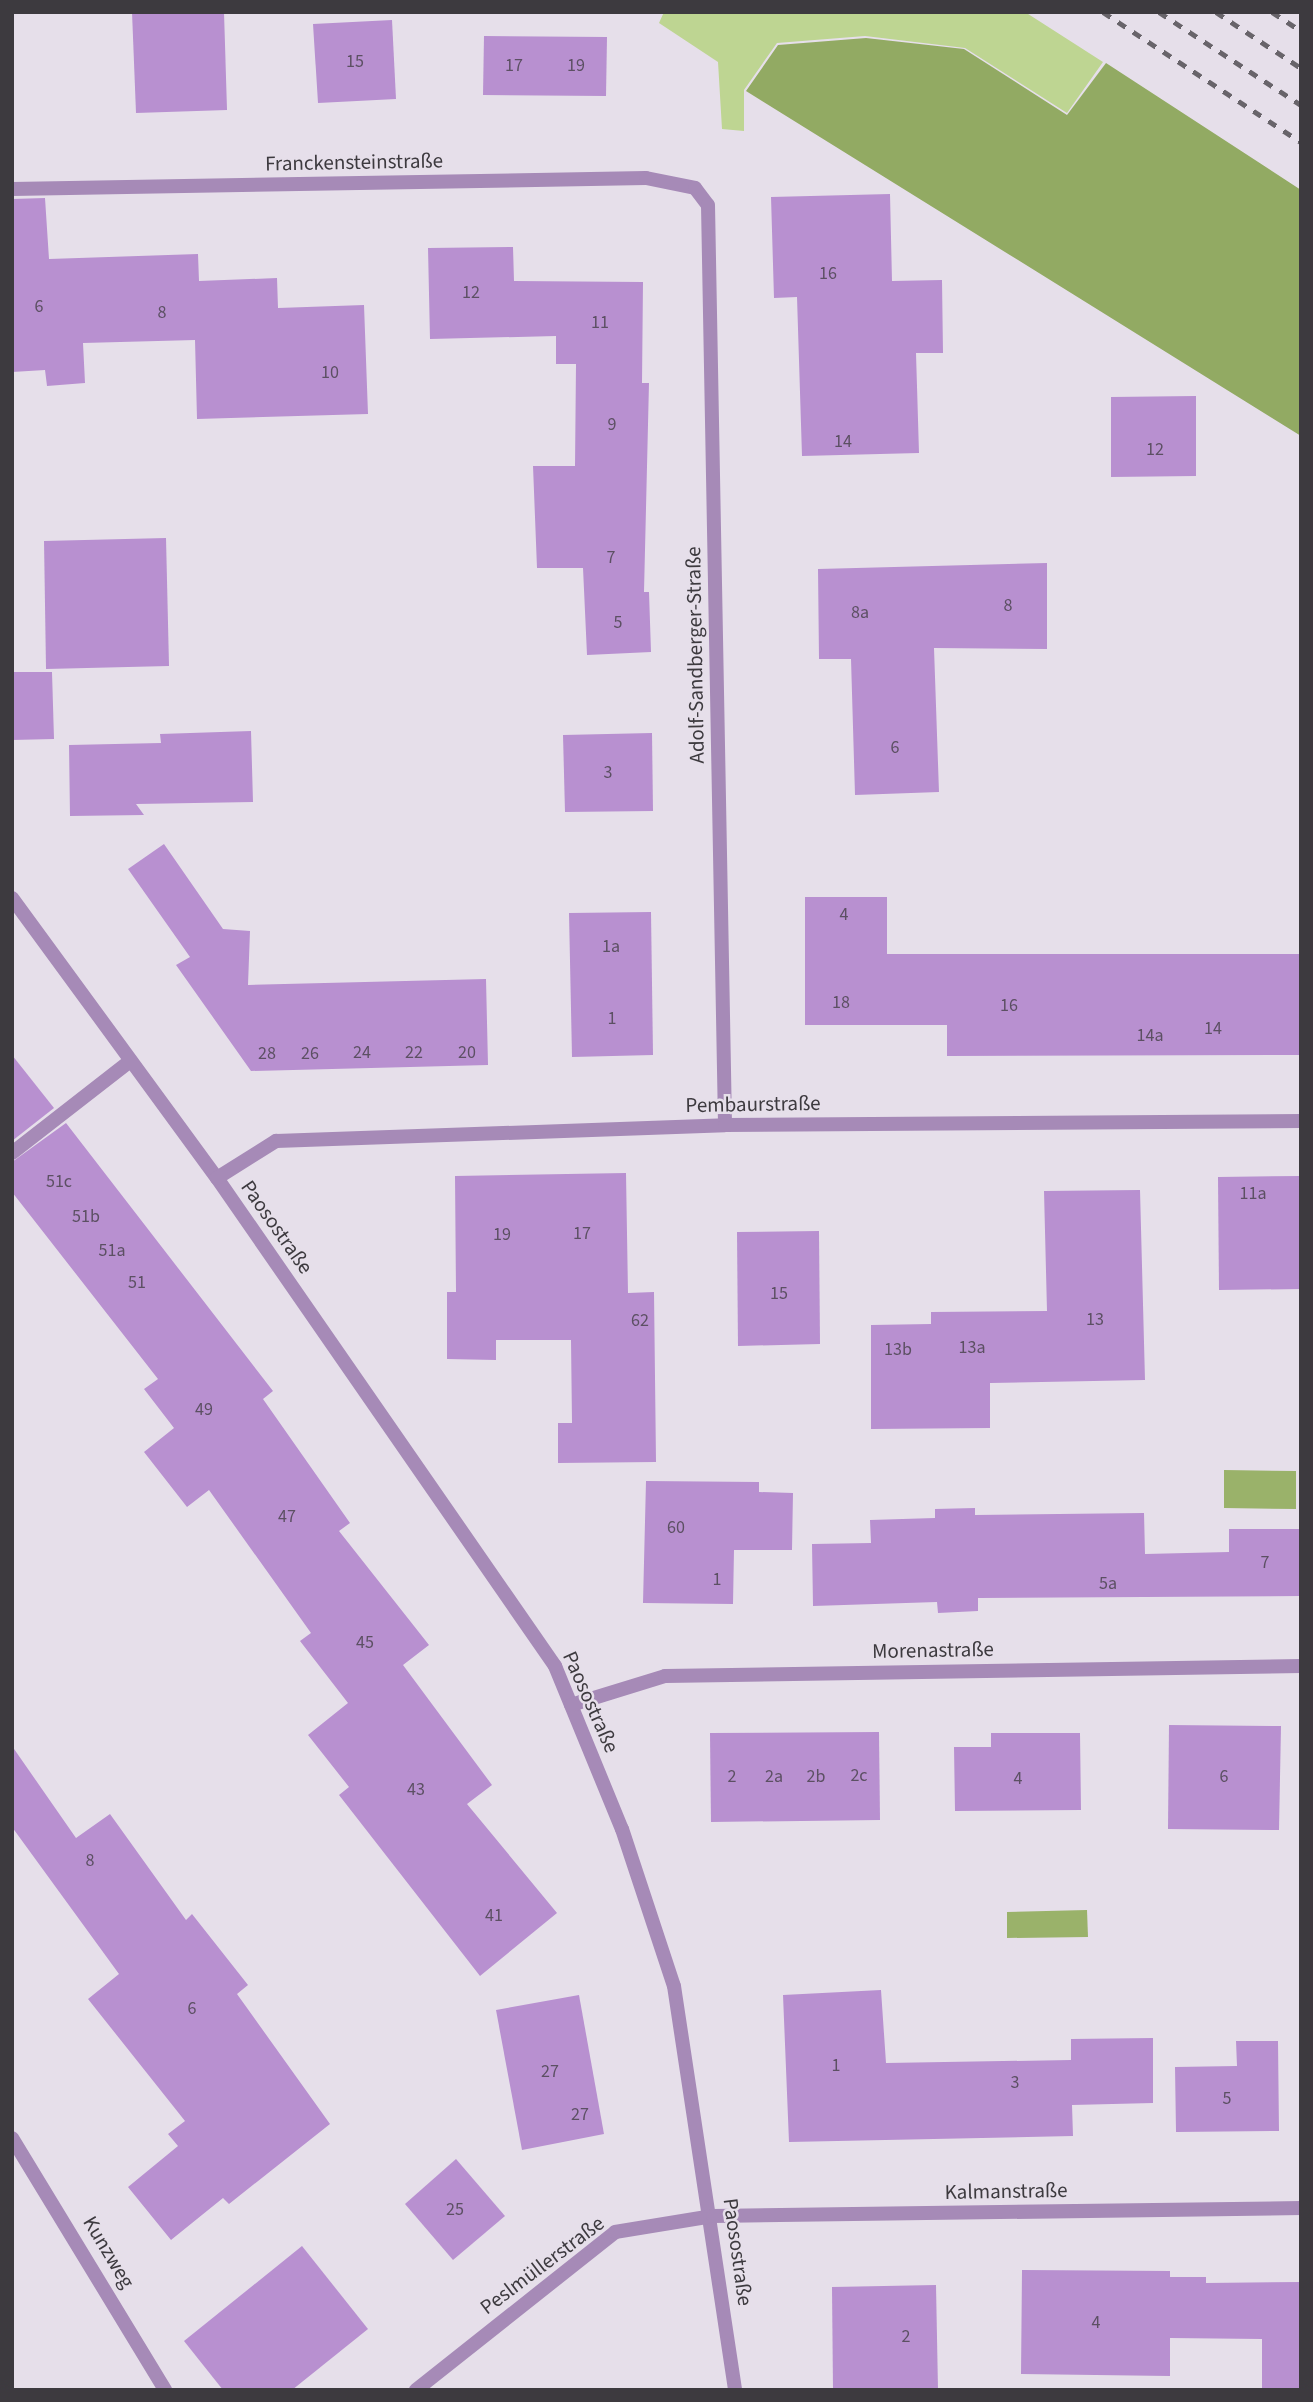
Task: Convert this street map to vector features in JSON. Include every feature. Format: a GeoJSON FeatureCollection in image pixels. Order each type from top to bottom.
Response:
{"type":"FeatureCollection","features":[{"type":"Feature","properties":{"kind":"street","name":"Franckensteinstraße"},"geometry":{"type":"LineString","coordinates":[[12,189],[646,178],[695,188]]}},
{"type":"Feature","properties":{"kind":"street","name":"Adolf-Sandberger-Straße"},"geometry":{"type":"LineString","coordinates":[[695,188],[708,205],[712,229],[725,1125]]}},
{"type":"Feature","properties":{"kind":"street","name":"Paosostraße"},"geometry":{"type":"LineString","coordinates":[[12,898],[217,1178],[555,1666],[622,1829],[674,1986],[713,2216],[735,2390]]}},
{"type":"Feature","properties":{"kind":"street"},"geometry":{"type":"LineString","coordinates":[[12,1153],[130,1061]]}},
{"type":"Feature","properties":{"kind":"street","name":"Pembaurstraße"},"geometry":{"type":"LineString","coordinates":[[217,1178],[276,1141],[725,1125],[1301,1121]]}},
{"type":"Feature","properties":{"kind":"street","name":"Morenastraße"},"geometry":{"type":"LineString","coordinates":[[571,1705],[665,1676],[1301,1666]]}},
{"type":"Feature","properties":{"kind":"street","name":"Kunzweg"},"geometry":{"type":"LineString","coordinates":[[12,2138],[165,2390]]}},
{"type":"Feature","properties":{"kind":"street","name":"Kalmanstraße"},"geometry":{"type":"LineString","coordinates":[[713,2216],[1301,2208]]}},
{"type":"Feature","properties":{"kind":"street","name":"Peslmüllerstraße"},"geometry":{"type":"LineString","coordinates":[[416,2390],[615,2232],[713,2216]]}},
{"type":"Feature","properties":{"kind":"shaded area"},"geometry":{"type":"Polygon","coordinates":[[[664,12],[1025,12],[1103,62],[1067,113],[965,48],[865,36],[777,43],[744,90],[744,131],[722,129],[718,62],[659,23],[664,12]]]}},
{"type":"Feature","properties":{"kind":"shaded area"},"geometry":{"type":"Polygon","coordinates":[[[866,38],[964,49],[1067,115],[1106,63],[1301,190],[1301,436],[746,91],[778,45],[866,38]]]}},
{"type":"Feature","properties":{"kind":"shaded area"},"geometry":{"type":"Polygon","coordinates":[[[1224,1470],[1296,1471],[1296,1509],[1224,1508],[1224,1470]]]}},
{"type":"Feature","properties":{"kind":"shaded area"},"geometry":{"type":"Polygon","coordinates":[[[1087,1910],[1088,1937],[1007,1938],[1007,1912],[1087,1910]]]}},
{"type":"Feature","properties":{"kind":"building"},"geometry":{"type":"Polygon","coordinates":[[[132,12],[224,12],[227,110],[136,113],[132,12]]]}},
{"type":"Feature","properties":{"kind":"building"},"geometry":{"type":"Polygon","coordinates":[[[392,20],[396,99],[318,103],[313,24],[392,20]]]}},
{"type":"Feature","properties":{"kind":"building"},"geometry":{"type":"Polygon","coordinates":[[[484,36],[607,37],[606,96],[483,95],[484,36]]]}},
{"type":"Feature","properties":{"kind":"building"},"geometry":{"type":"Polygon","coordinates":[[[890,194],[892,281],[942,280],[943,353],[916,353],[919,453],[802,456],[797,297],[774,298],[771,197],[890,194]]]}},
{"type":"Feature","properties":{"kind":"building"},"geometry":{"type":"Polygon","coordinates":[[[45,198],[49,259],[198,254],[199,281],[277,278],[278,308],[364,305],[368,414],[197,419],[195,340],[83,343],[85,383],[47,386],[45,370],[12,372],[12,199],[45,198]]]}},
{"type":"Feature","properties":{"kind":"building"},"geometry":{"type":"Polygon","coordinates":[[[513,247],[514,281],[643,282],[642,383],[649,383],[644,592],[649,592],[651,652],[587,655],[583,568],[537,568],[533,466],[575,466],[576,364],[556,364],[556,336],[430,339],[428,248],[513,247]]]}},
{"type":"Feature","properties":{"kind":"building"},"geometry":{"type":"Polygon","coordinates":[[[1196,396],[1196,476],[1111,477],[1111,397],[1196,396]]]}},
{"type":"Feature","properties":{"kind":"building"},"geometry":{"type":"Polygon","coordinates":[[[166,538],[169,666],[46,669],[44,541],[166,538]]]}},
{"type":"Feature","properties":{"kind":"building"},"geometry":{"type":"Polygon","coordinates":[[[1047,563],[1047,649],[934,648],[939,792],[855,795],[851,659],[819,659],[818,569],[1047,563]]]}},
{"type":"Feature","properties":{"kind":"building"},"geometry":{"type":"Polygon","coordinates":[[[12,672],[52,672],[54,739],[12,740],[12,672]]]}},
{"type":"Feature","properties":{"kind":"building"},"geometry":{"type":"Polygon","coordinates":[[[251,731],[253,802],[136,804],[144,815],[70,816],[69,745],[161,743],[160,734],[251,731]]]}},
{"type":"Feature","properties":{"kind":"building"},"geometry":{"type":"Polygon","coordinates":[[[652,733],[653,811],[565,812],[563,735],[652,733]]]}},
{"type":"Feature","properties":{"kind":"building"},"geometry":{"type":"Polygon","coordinates":[[[164,844],[223,929],[250,931],[248,985],[486,979],[488,1065],[251,1071],[176,965],[190,957],[128,869],[164,844]]]}},
{"type":"Feature","properties":{"kind":"building"},"geometry":{"type":"Polygon","coordinates":[[[805,897],[887,897],[887,954],[1301,954],[1301,1055],[947,1056],[947,1025],[805,1025],[805,897]]]}},
{"type":"Feature","properties":{"kind":"building"},"geometry":{"type":"Polygon","coordinates":[[[651,912],[653,1055],[572,1057],[569,913],[651,912]]]}},
{"type":"Feature","properties":{"kind":"building"},"geometry":{"type":"Polygon","coordinates":[[[12,1055],[54,1108],[12,1141],[12,1055]]]}},
{"type":"Feature","properties":{"kind":"building"},"geometry":{"type":"Polygon","coordinates":[[[66,1123],[273,1391],[263,1399],[350,1523],[339,1531],[429,1645],[403,1665],[492,1785],[467,1804],[557,1913],[480,1976],[339,1795],[349,1787],[308,1735],[348,1703],[300,1641],[311,1633],[209,1490],[187,1507],[144,1452],[174,1428],[144,1389],[158,1379],[12,1192],[12,1162],[66,1123]]]}},
{"type":"Feature","properties":{"kind":"building"},"geometry":{"type":"Polygon","coordinates":[[[626,1173],[628,1293],[654,1292],[656,1462],[558,1463],[558,1423],[572,1423],[571,1340],[496,1340],[496,1360],[447,1359],[447,1292],[456,1292],[455,1176],[626,1173]]]}},
{"type":"Feature","properties":{"kind":"building"},"geometry":{"type":"Polygon","coordinates":[[[1301,1176],[1301,1289],[1219,1290],[1218,1177],[1301,1176]]]}},
{"type":"Feature","properties":{"kind":"building"},"geometry":{"type":"Polygon","coordinates":[[[1140,1190],[1145,1380],[990,1383],[990,1428],[871,1429],[871,1325],[931,1324],[931,1312],[1047,1311],[1044,1191],[1140,1190]]]}},
{"type":"Feature","properties":{"kind":"building"},"geometry":{"type":"Polygon","coordinates":[[[819,1231],[820,1344],[738,1346],[737,1232],[819,1231]]]}},
{"type":"Feature","properties":{"kind":"building"},"geometry":{"type":"Polygon","coordinates":[[[646,1481],[759,1482],[759,1492],[793,1493],[792,1550],[734,1550],[733,1604],[643,1603],[646,1481]]]}},
{"type":"Feature","properties":{"kind":"building"},"geometry":{"type":"Polygon","coordinates":[[[975,1508],[975,1515],[1144,1513],[1145,1554],[1229,1552],[1229,1529],[1301,1529],[1301,1596],[978,1598],[978,1611],[938,1613],[937,1602],[813,1606],[812,1544],[871,1543],[870,1520],[935,1518],[935,1509],[975,1508]]]}},
{"type":"Feature","properties":{"kind":"building"},"geometry":{"type":"Polygon","coordinates":[[[1169,1725],[1281,1726],[1279,1830],[1168,1829],[1169,1725]]]}},
{"type":"Feature","properties":{"kind":"building"},"geometry":{"type":"Polygon","coordinates":[[[879,1732],[880,1820],[711,1822],[710,1733],[879,1732]]]}},
{"type":"Feature","properties":{"kind":"building"},"geometry":{"type":"Polygon","coordinates":[[[991,1733],[1080,1733],[1081,1810],[955,1811],[954,1747],[991,1747],[991,1733]]]}},
{"type":"Feature","properties":{"kind":"building"},"geometry":{"type":"Polygon","coordinates":[[[12,1746],[76,1838],[110,1814],[186,1920],[192,1914],[248,1985],[237,1994],[330,2124],[229,2204],[223,2198],[171,2240],[128,2187],[178,2146],[168,2134],[185,2121],[88,1999],[119,1974],[12,1827],[12,1746]]]}},
{"type":"Feature","properties":{"kind":"building"},"geometry":{"type":"Polygon","coordinates":[[[881,1990],[886,2063],[1071,2060],[1071,2039],[1153,2038],[1153,2103],[1072,2105],[1073,2136],[789,2142],[783,1995],[881,1990]]]}},
{"type":"Feature","properties":{"kind":"building"},"geometry":{"type":"Polygon","coordinates":[[[579,1995],[604,2134],[522,2150],[496,2010],[579,1995]]]}},
{"type":"Feature","properties":{"kind":"building"},"geometry":{"type":"Polygon","coordinates":[[[1236,2041],[1278,2041],[1279,2131],[1176,2132],[1175,2067],[1237,2066],[1236,2041]]]}},
{"type":"Feature","properties":{"kind":"building"},"geometry":{"type":"Polygon","coordinates":[[[456,2159],[505,2216],[453,2260],[405,2204],[456,2159]]]}},
{"type":"Feature","properties":{"kind":"building"},"geometry":{"type":"Polygon","coordinates":[[[302,2246],[368,2329],[292,2390],[223,2390],[184,2341],[302,2246]]]}},
{"type":"Feature","properties":{"kind":"building"},"geometry":{"type":"Polygon","coordinates":[[[1022,2270],[1170,2271],[1170,2277],[1206,2277],[1206,2283],[1301,2282],[1301,2390],[1262,2390],[1262,2339],[1170,2338],[1170,2376],[1021,2374],[1022,2270]]]}},
{"type":"Feature","properties":{"kind":"building"},"geometry":{"type":"Polygon","coordinates":[[[936,2285],[938,2390],[833,2390],[832,2287],[936,2285]]]}},
{"type":"Feature","properties":{"kind":"railway"},"geometry":{"type":"LineString","coordinates":[[1103,12],[1301,142]]}},
{"type":"Feature","properties":{"kind":"railway"},"geometry":{"type":"LineString","coordinates":[[1159,12],[1301,105]]}},
{"type":"Feature","properties":{"kind":"railway"},"geometry":{"type":"LineString","coordinates":[[1216,12],[1301,68]]}},
{"type":"Feature","properties":{"kind":"railway"},"geometry":{"type":"LineString","coordinates":[[1272,12],[1301,31]]}}]}
